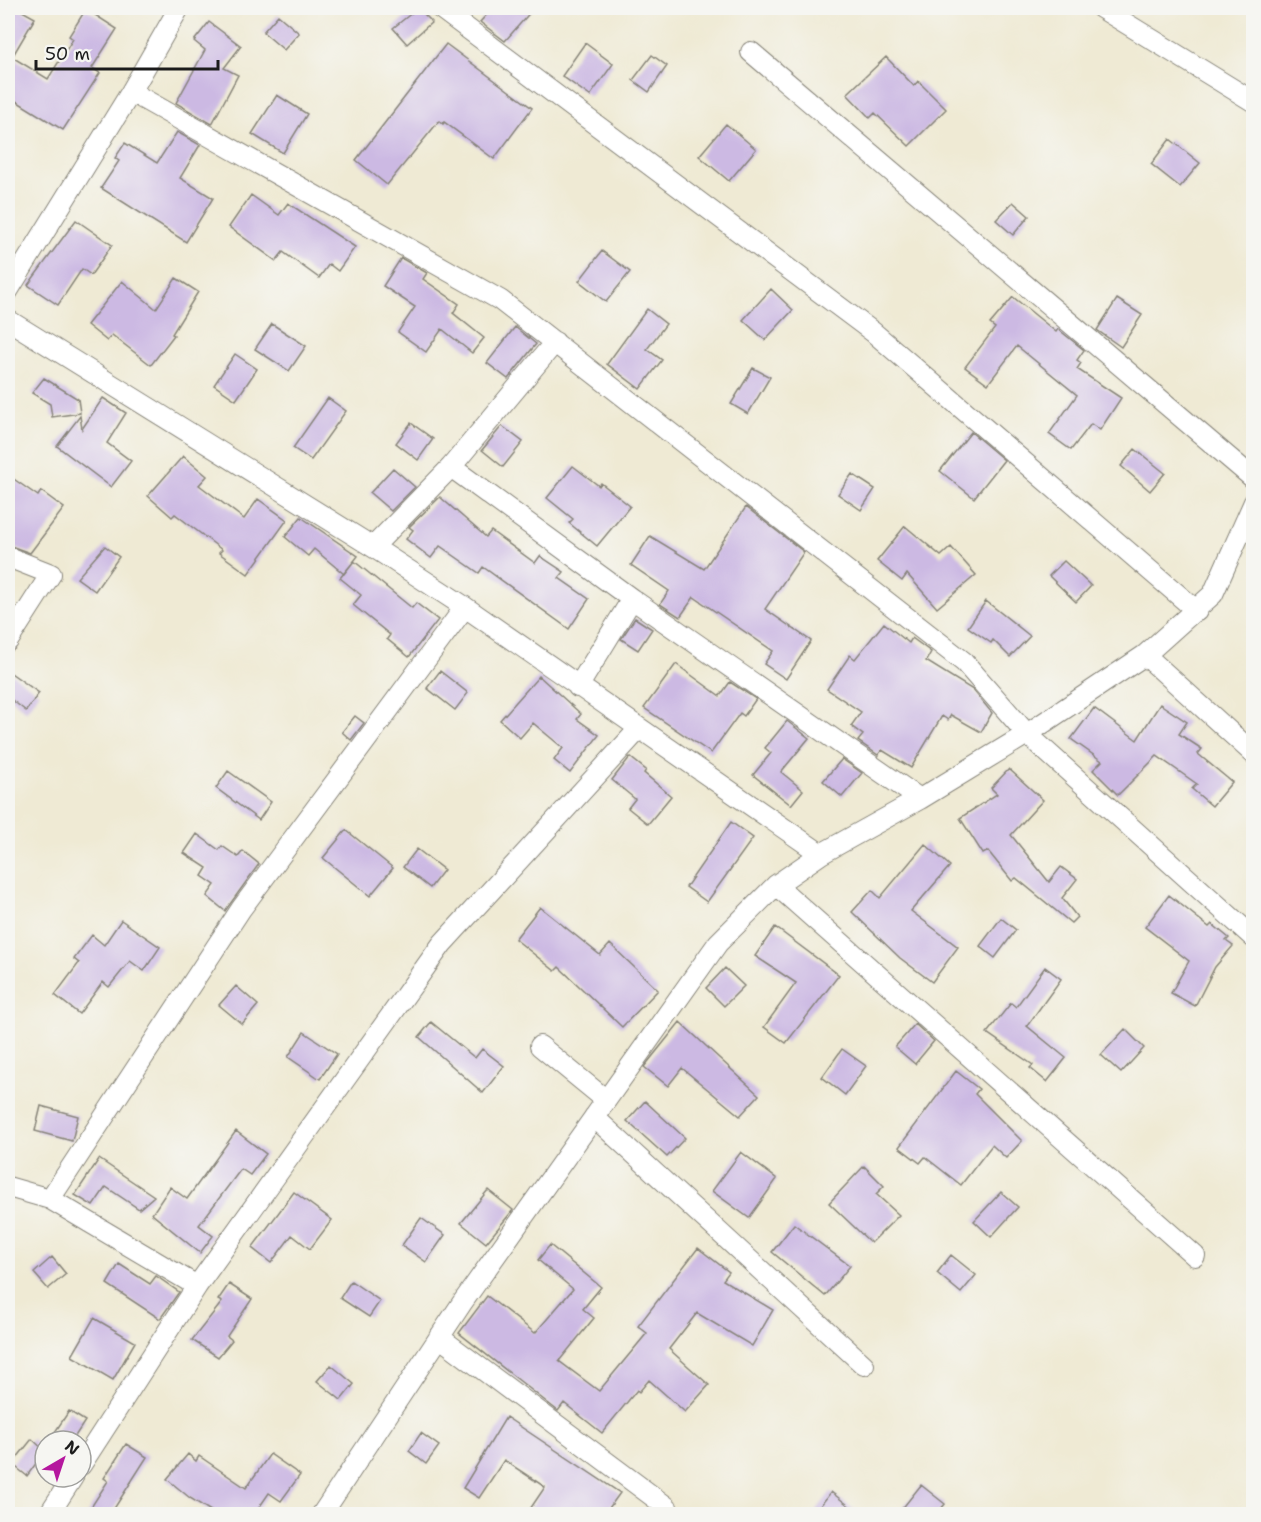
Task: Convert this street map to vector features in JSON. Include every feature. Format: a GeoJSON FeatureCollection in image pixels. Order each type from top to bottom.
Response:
{"type":"FeatureCollection","features":[{"type":"Feature","properties":{"kind":"street"},"geometry":{"type":"LineString","coordinates":[[8,291],[131,92],[179,8]]}},
{"type":"Feature","properties":{"kind":"street"},"geometry":{"type":"LineString","coordinates":[[440,8],[873,332],[1197,611]]}},
{"type":"Feature","properties":{"kind":"street"},"geometry":{"type":"LineString","coordinates":[[1101,8],[1254,102]]}},
{"type":"Feature","properties":{"kind":"street"},"geometry":{"type":"LineString","coordinates":[[751,52],[1254,479]]}},
{"type":"Feature","properties":{"kind":"street"},"geometry":{"type":"LineString","coordinates":[[131,92],[500,300],[964,662],[1027,734],[1254,938]]}},
{"type":"Feature","properties":{"kind":"street"},"geometry":{"type":"LineString","coordinates":[[8,320],[373,547],[465,607],[821,854]]}},
{"type":"Feature","properties":{"kind":"street"},"geometry":{"type":"LineString","coordinates":[[373,547],[451,467],[555,342]]}},
{"type":"Feature","properties":{"kind":"street"},"geometry":{"type":"LineString","coordinates":[[451,467],[632,599],[920,799]]}},
{"type":"Feature","properties":{"kind":"street"},"geometry":{"type":"LineString","coordinates":[[322,1515],[439,1336],[718,944],[776,885],[821,854],[920,799],[1027,734],[1145,655],[1197,611],[1213,594],[1254,502]]}},
{"type":"Feature","properties":{"kind":"street"},"geometry":{"type":"LineString","coordinates":[[8,557],[51,574],[8,640]]}},
{"type":"Feature","properties":{"kind":"street"},"geometry":{"type":"LineString","coordinates":[[578,687],[632,599]]}},
{"type":"Feature","properties":{"kind":"street"},"geometry":{"type":"LineString","coordinates":[[50,1199],[241,909],[465,607]]}},
{"type":"Feature","properties":{"kind":"street"},"geometry":{"type":"LineString","coordinates":[[1145,655],[1254,754]]}},
{"type":"Feature","properties":{"kind":"street"},"geometry":{"type":"LineString","coordinates":[[93,1446],[196,1286],[442,944],[639,729]]}},
{"type":"Feature","properties":{"kind":"street"},"geometry":{"type":"LineString","coordinates":[[776,885],[1195,1256]]}},
{"type":"Feature","properties":{"kind":"street"},"geometry":{"type":"LineString","coordinates":[[540,1046],[606,1100]]}},
{"type":"Feature","properties":{"kind":"street"},"geometry":{"type":"LineString","coordinates":[[594,1117],[864,1365]]}},
{"type":"Feature","properties":{"kind":"street"},"geometry":{"type":"LineString","coordinates":[[8,1186],[50,1199],[196,1286]]}},
{"type":"Feature","properties":{"kind":"street"},"geometry":{"type":"LineString","coordinates":[[439,1336],[667,1507],[663,1515]]}},
{"type":"Feature","properties":{"kind":"street"},"geometry":{"type":"LineString","coordinates":[[49,1515],[65,1489]]}},
{"type":"Feature","properties":{"kind":"building"},"geometry":{"type":"Polygon","coordinates":[[[8,8],[17,8],[35,18],[12,57],[48,79],[73,39],[69,36],[86,9],[117,29],[92,68],[100,73],[63,130],[8,96],[8,8]]]}},
{"type":"Feature","properties":{"kind":"building"},"geometry":{"type":"Polygon","coordinates":[[[418,8],[432,22],[407,44],[393,28],[418,8]]]}},
{"type":"Feature","properties":{"kind":"building"},"geometry":{"type":"Polygon","coordinates":[[[493,8],[534,8],[505,41],[480,22],[493,8]]]}},
{"type":"Feature","properties":{"kind":"building"},"geometry":{"type":"Polygon","coordinates":[[[278,15],[299,33],[284,50],[263,32],[278,15]]]}},
{"type":"Feature","properties":{"kind":"building"},"geometry":{"type":"Polygon","coordinates":[[[209,22],[241,46],[224,68],[238,75],[212,124],[176,103],[205,50],[194,41],[209,22]]]}},
{"type":"Feature","properties":{"kind":"building"},"geometry":{"type":"Polygon","coordinates":[[[585,43],[613,64],[590,96],[562,76],[585,43]]]}},
{"type":"Feature","properties":{"kind":"building"},"geometry":{"type":"Polygon","coordinates":[[[446,44],[532,108],[494,159],[444,122],[443,124],[439,121],[387,185],[356,160],[446,44]]]}},
{"type":"Feature","properties":{"kind":"building"},"geometry":{"type":"Polygon","coordinates":[[[652,55],[667,66],[649,92],[633,80],[652,55]]]}},
{"type":"Feature","properties":{"kind":"building"},"geometry":{"type":"Polygon","coordinates":[[[886,57],[914,86],[918,81],[946,109],[909,146],[875,113],[870,118],[847,94],[886,57]]]}},
{"type":"Feature","properties":{"kind":"building"},"geometry":{"type":"Polygon","coordinates":[[[277,95],[307,114],[283,153],[252,134],[277,95]]]}},
{"type":"Feature","properties":{"kind":"building"},"geometry":{"type":"Polygon","coordinates":[[[726,124],[756,149],[729,181],[699,156],[726,124]]]}},
{"type":"Feature","properties":{"kind":"building"},"geometry":{"type":"Polygon","coordinates":[[[177,132],[200,145],[180,178],[213,198],[186,242],[101,188],[119,161],[115,158],[125,143],[157,163],[177,132]]]}},
{"type":"Feature","properties":{"kind":"building"},"geometry":{"type":"Polygon","coordinates":[[[1170,139],[1200,163],[1180,187],[1151,164],[1170,139]]]}},
{"type":"Feature","properties":{"kind":"building"},"geometry":{"type":"Polygon","coordinates":[[[251,195],[279,215],[288,203],[355,247],[338,271],[329,264],[319,278],[283,252],[276,261],[229,227],[251,195]]]}},
{"type":"Feature","properties":{"kind":"building"},"geometry":{"type":"Polygon","coordinates":[[[1013,202],[1029,216],[1013,235],[996,220],[1013,202]]]}},
{"type":"Feature","properties":{"kind":"building"},"geometry":{"type":"Polygon","coordinates":[[[76,220],[112,245],[91,275],[82,269],[58,305],[28,285],[76,220]]]}},
{"type":"Feature","properties":{"kind":"building"},"geometry":{"type":"Polygon","coordinates":[[[602,251],[630,272],[606,302],[579,281],[602,251]]]}},
{"type":"Feature","properties":{"kind":"building"},"geometry":{"type":"Polygon","coordinates":[[[401,258],[427,273],[423,279],[459,304],[453,313],[484,338],[472,353],[442,329],[426,352],[398,332],[415,307],[383,286],[401,258]]]}},
{"type":"Feature","properties":{"kind":"building"},"geometry":{"type":"Polygon","coordinates":[[[176,278],[198,292],[172,334],[174,335],[151,365],[112,335],[107,341],[87,325],[122,281],[156,309],[176,278]]]}},
{"type":"Feature","properties":{"kind":"building"},"geometry":{"type":"Polygon","coordinates":[[[771,289],[793,310],[765,340],[743,320],[771,289]]]}},
{"type":"Feature","properties":{"kind":"building"},"geometry":{"type":"Polygon","coordinates":[[[1013,297],[1056,332],[1058,329],[1084,350],[1077,360],[1081,363],[1077,369],[1121,398],[1100,430],[1091,424],[1071,450],[1049,434],[1077,395],[1017,346],[988,384],[965,367],[995,328],[990,324],[1013,297]]]}},
{"type":"Feature","properties":{"kind":"building"},"geometry":{"type":"Polygon","coordinates":[[[1117,299],[1142,315],[1121,347],[1097,330],[1117,299]]]}},
{"type":"Feature","properties":{"kind":"building"},"geometry":{"type":"Polygon","coordinates":[[[647,309],[666,324],[647,349],[662,360],[640,389],[607,364],[647,309]]]}},
{"type":"Feature","properties":{"kind":"building"},"geometry":{"type":"Polygon","coordinates":[[[272,324],[306,346],[289,371],[255,349],[272,324]]]}},
{"type":"Feature","properties":{"kind":"building"},"geometry":{"type":"Polygon","coordinates":[[[515,327],[536,344],[508,379],[487,363],[515,327]]]}},
{"type":"Feature","properties":{"kind":"building"},"geometry":{"type":"Polygon","coordinates":[[[235,354],[257,369],[236,400],[214,385],[235,354]]]}},
{"type":"Feature","properties":{"kind":"building"},"geometry":{"type":"Polygon","coordinates":[[[753,368],[770,377],[748,414],[731,404],[753,368]]]}},
{"type":"Feature","properties":{"kind":"building"},"geometry":{"type":"Polygon","coordinates":[[[44,378],[78,399],[80,413],[52,417],[50,404],[32,393],[44,378]]]}},
{"type":"Feature","properties":{"kind":"building"},"geometry":{"type":"Polygon","coordinates":[[[103,398],[126,413],[107,443],[131,461],[111,487],[57,446],[80,416],[82,429],[103,398]]]}},
{"type":"Feature","properties":{"kind":"building"},"geometry":{"type":"Polygon","coordinates":[[[328,398],[346,411],[311,460],[293,448],[328,398]]]}},
{"type":"Feature","properties":{"kind":"building"},"geometry":{"type":"Polygon","coordinates":[[[411,423],[433,439],[418,460],[396,443],[411,423]]]}},
{"type":"Feature","properties":{"kind":"building"},"geometry":{"type":"Polygon","coordinates":[[[502,426],[523,442],[503,467],[482,450],[502,426]]]}},
{"type":"Feature","properties":{"kind":"building"},"geometry":{"type":"Polygon","coordinates":[[[971,432],[1004,460],[974,498],[940,471],[971,432]]]}},
{"type":"Feature","properties":{"kind":"building"},"geometry":{"type":"Polygon","coordinates":[[[1135,449],[1165,473],[1150,491],[1121,466],[1135,449]]]}},
{"type":"Feature","properties":{"kind":"building"},"geometry":{"type":"Polygon","coordinates":[[[183,456],[207,476],[199,485],[244,519],[258,499],[287,520],[248,574],[219,553],[222,550],[175,514],[172,517],[148,496],[183,456]]]}},
{"type":"Feature","properties":{"kind":"building"},"geometry":{"type":"Polygon","coordinates":[[[573,466],[599,486],[601,483],[630,506],[597,546],[569,523],[573,519],[547,498],[573,466]]]}},
{"type":"Feature","properties":{"kind":"building"},"geometry":{"type":"Polygon","coordinates":[[[393,468],[415,487],[391,511],[370,493],[393,468]]]}},
{"type":"Feature","properties":{"kind":"building"},"geometry":{"type":"Polygon","coordinates":[[[852,474],[875,489],[861,510],[838,494],[852,474]]]}},
{"type":"Feature","properties":{"kind":"building"},"geometry":{"type":"Polygon","coordinates":[[[8,475],[38,496],[41,491],[64,508],[30,553],[8,545],[8,475]]]}},
{"type":"Feature","properties":{"kind":"building"},"geometry":{"type":"Polygon","coordinates":[[[440,497],[486,537],[491,531],[535,563],[540,556],[564,572],[559,578],[589,599],[569,629],[483,567],[479,573],[440,546],[431,558],[406,539],[413,530],[409,527],[440,497]]]}},
{"type":"Feature","properties":{"kind":"building"},"geometry":{"type":"Polygon","coordinates":[[[746,507],[804,552],[765,609],[811,641],[786,679],[764,664],[773,651],[694,597],[680,617],[660,604],[669,591],[631,565],[650,536],[704,569],[746,507]]]}},
{"type":"Feature","properties":{"kind":"building"},"geometry":{"type":"Polygon","coordinates":[[[301,517],[358,556],[344,574],[314,549],[308,556],[285,537],[301,517]]]}},
{"type":"Feature","properties":{"kind":"building"},"geometry":{"type":"Polygon","coordinates":[[[905,526],[941,556],[951,547],[976,575],[937,608],[907,574],[902,581],[877,561],[905,526]]]}},
{"type":"Feature","properties":{"kind":"building"},"geometry":{"type":"Polygon","coordinates":[[[105,546],[119,557],[95,591],[77,578],[105,546]]]}},
{"type":"Feature","properties":{"kind":"building"},"geometry":{"type":"Polygon","coordinates":[[[354,561],[412,608],[416,603],[438,620],[409,657],[387,639],[390,635],[353,605],[361,595],[340,578],[354,561]]]}},
{"type":"Feature","properties":{"kind":"building"},"geometry":{"type":"Polygon","coordinates":[[[1064,561],[1091,586],[1076,602],[1049,576],[1064,561]]]}},
{"type":"Feature","properties":{"kind":"building"},"geometry":{"type":"Polygon","coordinates":[[[986,601],[1030,636],[1010,657],[993,640],[991,643],[968,627],[986,601]]]}},
{"type":"Feature","properties":{"kind":"building"},"geometry":{"type":"Polygon","coordinates":[[[635,618],[652,629],[638,650],[621,639],[635,618]]]}},
{"type":"Feature","properties":{"kind":"building"},"geometry":{"type":"Polygon","coordinates":[[[884,623],[909,643],[912,638],[931,652],[926,661],[973,690],[992,713],[981,732],[951,715],[948,720],[942,716],[911,768],[882,750],[878,755],[858,741],[863,735],[851,726],[861,712],[827,689],[850,655],[855,659],[884,623]]]}},
{"type":"Feature","properties":{"kind":"building"},"geometry":{"type":"Polygon","coordinates":[[[676,664],[720,696],[730,682],[756,699],[744,716],[740,713],[711,753],[644,708],[676,664]]]}},
{"type":"Feature","properties":{"kind":"building"},"geometry":{"type":"Polygon","coordinates":[[[8,671],[39,693],[26,711],[8,697],[8,671]]]}},
{"type":"Feature","properties":{"kind":"building"},"geometry":{"type":"Polygon","coordinates":[[[440,671],[468,693],[455,710],[427,688],[440,671]]]}},
{"type":"Feature","properties":{"kind":"building"},"geometry":{"type":"Polygon","coordinates":[[[539,676],[581,714],[577,719],[599,735],[570,773],[554,760],[563,748],[533,723],[520,738],[500,720],[539,676]]]}},
{"type":"Feature","properties":{"kind":"building"},"geometry":{"type":"Polygon","coordinates":[[[1160,704],[1187,722],[1179,734],[1202,749],[1198,754],[1232,782],[1212,806],[1192,789],[1197,784],[1157,756],[1118,795],[1093,770],[1102,761],[1071,739],[1094,708],[1137,740],[1160,704]]]}},
{"type":"Feature","properties":{"kind":"building"},"geometry":{"type":"Polygon","coordinates":[[[355,716],[364,723],[351,740],[342,732],[355,716]]]}},
{"type":"Feature","properties":{"kind":"building"},"geometry":{"type":"Polygon","coordinates":[[[787,721],[809,738],[781,772],[803,790],[791,805],[753,775],[771,753],[765,748],[787,721]]]}},
{"type":"Feature","properties":{"kind":"building"},"geometry":{"type":"Polygon","coordinates":[[[630,757],[646,770],[644,773],[671,796],[648,824],[628,808],[635,799],[612,780],[630,757]]]}},
{"type":"Feature","properties":{"kind":"building"},"geometry":{"type":"Polygon","coordinates":[[[842,759],[862,773],[842,797],[823,781],[842,759]]]}},
{"type":"Feature","properties":{"kind":"building"},"geometry":{"type":"Polygon","coordinates":[[[1009,769],[1043,800],[1011,835],[1049,882],[1061,867],[1077,879],[1062,898],[1077,917],[1071,923],[1016,878],[1012,881],[988,851],[983,854],[960,818],[997,794],[991,788],[1009,769]]]}},
{"type":"Feature","properties":{"kind":"building"},"geometry":{"type":"Polygon","coordinates":[[[228,771],[271,802],[259,820],[216,788],[228,771]]]}},
{"type":"Feature","properties":{"kind":"building"},"geometry":{"type":"Polygon","coordinates":[[[731,822],[753,838],[707,902],[686,887],[731,822]]]}},
{"type":"Feature","properties":{"kind":"building"},"geometry":{"type":"Polygon","coordinates":[[[346,830],[393,868],[370,896],[323,858],[346,830]]]}},
{"type":"Feature","properties":{"kind":"building"},"geometry":{"type":"Polygon","coordinates":[[[197,834],[219,850],[222,846],[238,857],[243,851],[259,864],[225,911],[207,896],[215,885],[202,876],[207,868],[184,853],[197,834]]]}},
{"type":"Feature","properties":{"kind":"building"},"geometry":{"type":"Polygon","coordinates":[[[925,844],[950,866],[911,911],[958,947],[932,982],[900,958],[852,912],[872,890],[880,898],[925,844]]]}},
{"type":"Feature","properties":{"kind":"building"},"geometry":{"type":"Polygon","coordinates":[[[417,849],[444,870],[430,888],[403,867],[417,849]]]}},
{"type":"Feature","properties":{"kind":"building"},"geometry":{"type":"Polygon","coordinates":[[[1169,895],[1209,927],[1212,924],[1229,938],[1226,941],[1233,946],[1215,967],[1195,1006],[1171,993],[1189,961],[1145,927],[1169,895]]]}},
{"type":"Feature","properties":{"kind":"building"},"geometry":{"type":"Polygon","coordinates":[[[540,907],[600,955],[610,944],[658,990],[622,1027],[559,967],[555,971],[515,939],[540,907]]]}},
{"type":"Feature","properties":{"kind":"building"},"geometry":{"type":"Polygon","coordinates":[[[1001,918],[1016,930],[995,958],[980,946],[1001,918]]]}},
{"type":"Feature","properties":{"kind":"building"},"geometry":{"type":"Polygon","coordinates":[[[121,920],[160,947],[144,971],[130,961],[109,987],[103,982],[79,1014],[55,995],[79,963],[74,959],[92,935],[104,945],[121,920]]]}},
{"type":"Feature","properties":{"kind":"building"},"geometry":{"type":"Polygon","coordinates":[[[775,927],[839,975],[786,1043],[764,1027],[796,983],[755,956],[775,927]]]}},
{"type":"Feature","properties":{"kind":"building"},"geometry":{"type":"Polygon","coordinates":[[[1045,967],[1061,979],[1027,1026],[1066,1058],[1047,1082],[1030,1068],[1033,1065],[987,1033],[1011,1003],[1016,1007],[1045,967]]]}},
{"type":"Feature","properties":{"kind":"building"},"geometry":{"type":"Polygon","coordinates":[[[725,968],[744,986],[724,1006],[706,988],[725,968]]]}},
{"type":"Feature","properties":{"kind":"building"},"geometry":{"type":"Polygon","coordinates":[[[236,986],[258,1005],[242,1024],[219,1005],[236,986]]]}},
{"type":"Feature","properties":{"kind":"building"},"geometry":{"type":"Polygon","coordinates":[[[431,1022],[475,1058],[482,1049],[504,1066],[483,1093],[419,1037],[431,1022]]]}},
{"type":"Feature","properties":{"kind":"building"},"geometry":{"type":"Polygon","coordinates":[[[680,1022],[759,1095],[740,1116],[682,1068],[668,1086],[644,1067],[680,1022]]]}},
{"type":"Feature","properties":{"kind":"building"},"geometry":{"type":"Polygon","coordinates":[[[915,1024],[934,1041],[915,1064],[895,1047],[915,1024]]]}},
{"type":"Feature","properties":{"kind":"building"},"geometry":{"type":"Polygon","coordinates":[[[1125,1029],[1144,1048],[1121,1073],[1101,1055],[1125,1029]]]}},
{"type":"Feature","properties":{"kind":"building"},"geometry":{"type":"Polygon","coordinates":[[[304,1032],[337,1054],[320,1079],[288,1057],[304,1032]]]}},
{"type":"Feature","properties":{"kind":"building"},"geometry":{"type":"Polygon","coordinates":[[[842,1049],[866,1066],[845,1095],[822,1077],[842,1049]]]}},
{"type":"Feature","properties":{"kind":"building"},"geometry":{"type":"Polygon","coordinates":[[[956,1071],[979,1089],[975,1094],[1022,1141],[1006,1158],[992,1145],[961,1185],[925,1157],[920,1163],[899,1147],[956,1071]]]}},
{"type":"Feature","properties":{"kind":"building"},"geometry":{"type":"Polygon","coordinates":[[[645,1101],[685,1138],[667,1157],[627,1121],[645,1101]]]}},
{"type":"Feature","properties":{"kind":"building"},"geometry":{"type":"Polygon","coordinates":[[[41,1106],[78,1116],[72,1141],[35,1131],[41,1106]]]}},
{"type":"Feature","properties":{"kind":"building"},"geometry":{"type":"Polygon","coordinates":[[[236,1131],[266,1154],[250,1175],[241,1169],[199,1225],[213,1236],[200,1253],[152,1214],[170,1187],[187,1199],[236,1131]]]}},
{"type":"Feature","properties":{"kind":"building"},"geometry":{"type":"Polygon","coordinates":[[[741,1152],[777,1179],[749,1218],[712,1191],[741,1152]]]}},
{"type":"Feature","properties":{"kind":"building"},"geometry":{"type":"Polygon","coordinates":[[[99,1159],[154,1196],[139,1209],[106,1187],[93,1206],[75,1195],[99,1159]]]}},
{"type":"Feature","properties":{"kind":"building"},"geometry":{"type":"Polygon","coordinates":[[[864,1166],[884,1186],[876,1194],[899,1215],[871,1243],[829,1203],[864,1166]]]}},
{"type":"Feature","properties":{"kind":"building"},"geometry":{"type":"Polygon","coordinates":[[[488,1190],[513,1210],[486,1243],[461,1223],[488,1190]]]}},
{"type":"Feature","properties":{"kind":"building"},"geometry":{"type":"Polygon","coordinates":[[[294,1192],[332,1220],[310,1249],[292,1235],[271,1263],[252,1248],[294,1192]]]}},
{"type":"Feature","properties":{"kind":"building"},"geometry":{"type":"Polygon","coordinates":[[[1001,1192],[1018,1207],[991,1237],[974,1221],[1001,1192]]]}},
{"type":"Feature","properties":{"kind":"building"},"geometry":{"type":"Polygon","coordinates":[[[421,1218],[445,1235],[426,1262],[402,1245],[421,1218]]]}},
{"type":"Feature","properties":{"kind":"building"},"geometry":{"type":"Polygon","coordinates":[[[794,1224],[850,1266],[825,1296],[772,1252],[794,1224]]]}},
{"type":"Feature","properties":{"kind":"building"},"geometry":{"type":"Polygon","coordinates":[[[550,1245],[601,1287],[583,1309],[594,1318],[559,1361],[599,1391],[647,1333],[638,1326],[698,1248],[729,1272],[723,1280],[773,1310],[752,1346],[697,1313],[669,1349],[709,1385],[685,1412],[649,1380],[639,1392],[637,1390],[602,1433],[564,1403],[558,1411],[459,1333],[487,1296],[535,1333],[573,1289],[538,1260],[550,1245]]]}},
{"type":"Feature","properties":{"kind":"building"},"geometry":{"type":"Polygon","coordinates":[[[951,1255],[976,1275],[961,1293],[937,1273],[951,1255]]]}},
{"type":"Feature","properties":{"kind":"building"},"geometry":{"type":"Polygon","coordinates":[[[52,1257],[66,1274],[48,1289],[34,1273],[52,1257]]]}},
{"type":"Feature","properties":{"kind":"building"},"geometry":{"type":"Polygon","coordinates":[[[119,1264],[150,1284],[156,1276],[179,1292],[160,1319],[107,1284],[119,1264]]]}},
{"type":"Feature","properties":{"kind":"building"},"geometry":{"type":"Polygon","coordinates":[[[351,1281],[380,1301],[369,1317],[340,1298],[351,1281]]]}},
{"type":"Feature","properties":{"kind":"building"},"geometry":{"type":"Polygon","coordinates":[[[229,1284],[252,1299],[227,1336],[232,1340],[218,1357],[192,1340],[222,1302],[218,1300],[229,1284]]]}},
{"type":"Feature","properties":{"kind":"building"},"geometry":{"type":"Polygon","coordinates":[[[94,1318],[135,1342],[113,1380],[72,1356],[94,1318]]]}},
{"type":"Feature","properties":{"kind":"building"},"geometry":{"type":"Polygon","coordinates":[[[331,1365],[354,1384],[341,1400],[317,1381],[331,1365]]]}},
{"type":"Feature","properties":{"kind":"building"},"geometry":{"type":"Polygon","coordinates":[[[69,1411],[85,1421],[80,1429],[57,1429],[69,1411]]]}},
{"type":"Feature","properties":{"kind":"building"},"geometry":{"type":"Polygon","coordinates":[[[506,1417],[620,1493],[604,1515],[526,1515],[545,1487],[504,1460],[479,1498],[463,1488],[506,1417]]]}},
{"type":"Feature","properties":{"kind":"building"},"geometry":{"type":"Polygon","coordinates":[[[421,1433],[439,1446],[426,1464],[409,1451],[421,1433]]]}},
{"type":"Feature","properties":{"kind":"building"},"geometry":{"type":"Polygon","coordinates":[[[32,1439],[33,1468],[27,1476],[12,1464],[32,1439]]]}},
{"type":"Feature","properties":{"kind":"building"},"geometry":{"type":"Polygon","coordinates":[[[126,1444],[147,1457],[110,1515],[86,1515],[108,1481],[104,1478],[126,1444]]]}},
{"type":"Feature","properties":{"kind":"building"},"geometry":{"type":"Polygon","coordinates":[[[188,1454],[196,1461],[199,1456],[246,1488],[270,1454],[300,1475],[281,1501],[269,1493],[254,1515],[217,1515],[190,1498],[167,1479],[188,1454]]]}},
{"type":"Feature","properties":{"kind":"building"},"geometry":{"type":"Polygon","coordinates":[[[921,1485],[945,1504],[936,1515],[897,1515],[921,1485]]]}},
{"type":"Feature","properties":{"kind":"building"},"geometry":{"type":"Polygon","coordinates":[[[831,1492],[861,1515],[813,1515],[831,1492]]]}}]}
